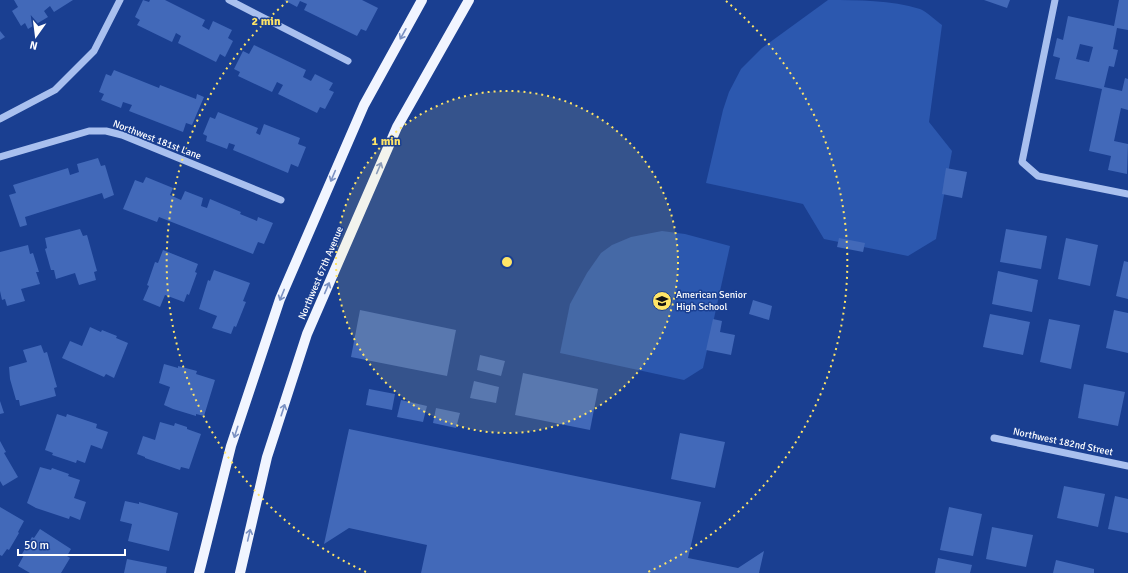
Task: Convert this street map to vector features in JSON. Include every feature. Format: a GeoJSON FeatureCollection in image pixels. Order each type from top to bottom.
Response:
{"type":"FeatureCollection","features":[{"type":"Feature","properties":{"kind":"main road"},"geometry":{"type":"LineString","coordinates":[[199,573],[231,446],[280,299],[364,105],[422,0]]}},
{"type":"Feature","properties":{"kind":"main road","name":"Northwest 67th Avenue"},"geometry":{"type":"LineString","coordinates":[[240,573],[267,458],[307,334],[397,127],[469,0]]}},
{"type":"Feature","properties":{"kind":"street"},"geometry":{"type":"LineString","coordinates":[[0,119],[56,90],[94,51],[120,0]]}},
{"type":"Feature","properties":{"kind":"street"},"geometry":{"type":"LineString","coordinates":[[229,0],[348,61]]}},
{"type":"Feature","properties":{"kind":"street"},"geometry":{"type":"LineString","coordinates":[[1055,0],[1022,162],[1038,176],[1128,194]]}},
{"type":"Feature","properties":{"kind":"street","name":"Northwest 181st Lane"},"geometry":{"type":"LineString","coordinates":[[0,157],[89,130],[106,131],[122,135],[281,200]]}},
{"type":"Feature","properties":{"kind":"street","name":"Northwest 182nd Street"},"geometry":{"type":"LineString","coordinates":[[994,438],[1128,466]]}},
{"type":"Feature","properties":{"kind":"shaded area"},"geometry":{"type":"Polygon","coordinates":[[[828,0],[874,1],[909,6],[923,10],[942,25],[929,122],[952,151],[936,239],[908,256],[824,239],[803,204],[706,183],[723,110],[729,92],[741,69],[762,48],[828,0]]]}},
{"type":"Feature","properties":{"kind":"shaded area"},"geometry":{"type":"Polygon","coordinates":[[[662,231],[685,234],[730,246],[703,368],[684,380],[560,353],[570,304],[587,273],[601,253],[612,245],[631,237],[662,231]]]}},
{"type":"Feature","properties":{"kind":"building"},"geometry":{"type":"Polygon","coordinates":[[[14,0],[73,0],[54,12],[50,6],[44,11],[48,17],[28,29],[25,23],[21,26],[12,11],[18,7],[14,0]]]}},
{"type":"Feature","properties":{"kind":"building"},"geometry":{"type":"Polygon","coordinates":[[[143,0],[149,2],[150,0],[165,0],[205,20],[202,26],[209,30],[213,21],[232,30],[228,38],[233,41],[225,57],[220,54],[216,62],[178,43],[181,36],[176,33],[172,42],[137,25],[140,20],[135,17],[143,0]]]}},
{"type":"Feature","properties":{"kind":"building"},"geometry":{"type":"Polygon","coordinates":[[[284,0],[362,0],[378,8],[366,31],[361,29],[357,36],[304,10],[307,4],[300,1],[297,7],[284,0]]]}},
{"type":"Feature","properties":{"kind":"building"},"geometry":{"type":"Polygon","coordinates":[[[984,0],[1010,0],[1007,8],[984,0]]]}},
{"type":"Feature","properties":{"kind":"building"},"geometry":{"type":"Polygon","coordinates":[[[1119,0],[1128,0],[1128,30],[1117,28],[1113,49],[1118,50],[1114,67],[1109,66],[1104,87],[1122,91],[1125,78],[1128,79],[1128,110],[1121,108],[1114,141],[1128,144],[1127,174],[1108,170],[1111,156],[1089,151],[1102,89],[1055,79],[1060,58],[1053,56],[1057,38],[1063,40],[1068,16],[1114,26],[1119,0]],[[1080,44],[1076,59],[1089,62],[1093,47],[1080,44]]]}},
{"type":"Feature","properties":{"kind":"building"},"geometry":{"type":"Polygon","coordinates":[[[0,31],[5,37],[0,40],[0,31]]]}},
{"type":"Feature","properties":{"kind":"building"},"geometry":{"type":"Polygon","coordinates":[[[254,45],[306,70],[303,77],[311,81],[315,74],[333,83],[329,90],[334,92],[325,109],[320,107],[317,113],[278,94],[283,85],[277,82],[272,92],[238,76],[240,72],[234,69],[243,51],[249,54],[254,45]]]}},
{"type":"Feature","properties":{"kind":"building"},"geometry":{"type":"Polygon","coordinates":[[[114,70],[159,88],[160,85],[196,99],[197,94],[204,97],[192,125],[186,123],[183,132],[129,111],[132,105],[123,102],[121,108],[101,100],[104,94],[99,92],[106,74],[111,76],[114,70]]]}},
{"type":"Feature","properties":{"kind":"building"},"geometry":{"type":"Polygon","coordinates":[[[218,112],[258,128],[256,133],[260,135],[264,124],[300,138],[298,144],[306,147],[298,167],[291,164],[288,173],[233,150],[235,145],[229,143],[227,149],[206,141],[207,136],[203,134],[210,117],[215,119],[218,112]]]}},
{"type":"Feature","properties":{"kind":"building"},"geometry":{"type":"Polygon","coordinates":[[[98,158],[101,166],[105,165],[114,195],[104,199],[102,193],[25,217],[27,225],[20,227],[9,195],[16,193],[13,185],[68,168],[70,175],[79,172],[77,164],[98,158]]]}},
{"type":"Feature","properties":{"kind":"building"},"geometry":{"type":"Polygon","coordinates":[[[946,168],[967,172],[962,198],[942,194],[946,168]]]}},
{"type":"Feature","properties":{"kind":"building"},"geometry":{"type":"Polygon","coordinates":[[[146,177],[173,188],[170,195],[181,200],[185,191],[203,198],[201,206],[207,208],[210,199],[241,212],[240,214],[257,221],[258,217],[273,223],[264,244],[258,242],[253,254],[159,217],[157,222],[123,209],[135,180],[143,183],[146,177]]]}},
{"type":"Feature","properties":{"kind":"building"},"geometry":{"type":"Polygon","coordinates":[[[80,229],[83,236],[87,235],[97,271],[94,272],[96,280],[79,285],[75,273],[56,279],[54,270],[51,270],[45,249],[47,248],[45,238],[80,229]]]}},
{"type":"Feature","properties":{"kind":"building"},"geometry":{"type":"Polygon","coordinates":[[[1006,229],[1047,236],[1041,269],[1000,262],[1006,229]]]}},
{"type":"Feature","properties":{"kind":"building"},"geometry":{"type":"Polygon","coordinates":[[[839,238],[865,243],[863,252],[837,247],[839,238]]]}},
{"type":"Feature","properties":{"kind":"building"},"geometry":{"type":"Polygon","coordinates":[[[1066,238],[1098,245],[1090,286],[1058,279],[1066,238]]]}},
{"type":"Feature","properties":{"kind":"building"},"geometry":{"type":"Polygon","coordinates":[[[28,245],[30,254],[33,253],[39,272],[36,272],[40,284],[21,289],[25,301],[7,306],[5,299],[2,300],[0,291],[0,252],[28,245]]]}},
{"type":"Feature","properties":{"kind":"building"},"geometry":{"type":"Polygon","coordinates":[[[163,250],[198,264],[195,272],[197,273],[189,295],[187,294],[184,302],[165,295],[160,307],[143,300],[149,286],[147,285],[155,262],[158,263],[163,250]]]}},
{"type":"Feature","properties":{"kind":"building"},"geometry":{"type":"Polygon","coordinates":[[[1124,261],[1128,262],[1128,299],[1116,296],[1124,261]]]}},
{"type":"Feature","properties":{"kind":"building"},"geometry":{"type":"Polygon","coordinates":[[[214,270],[250,283],[243,301],[246,302],[236,327],[234,326],[231,334],[212,328],[217,316],[199,309],[208,280],[210,281],[214,270]]]}},
{"type":"Feature","properties":{"kind":"building"},"geometry":{"type":"Polygon","coordinates":[[[998,271],[1038,280],[1032,312],[992,304],[998,271]]]}},
{"type":"Feature","properties":{"kind":"building"},"geometry":{"type":"Polygon","coordinates":[[[753,300],[772,306],[769,320],[749,314],[753,300]]]}},
{"type":"Feature","properties":{"kind":"building"},"geometry":{"type":"Polygon","coordinates":[[[360,310],[456,330],[447,376],[351,357],[360,310]]]}},
{"type":"Feature","properties":{"kind":"building"},"geometry":{"type":"Polygon","coordinates":[[[1114,310],[1128,313],[1128,353],[1106,348],[1114,310]]]}},
{"type":"Feature","properties":{"kind":"building"},"geometry":{"type":"Polygon","coordinates":[[[990,314],[1030,322],[1023,355],[983,347],[990,314]]]}},
{"type":"Feature","properties":{"kind":"building"},"geometry":{"type":"Polygon","coordinates":[[[713,319],[722,321],[720,332],[735,335],[731,355],[706,350],[713,319]]]}},
{"type":"Feature","properties":{"kind":"building"},"geometry":{"type":"Polygon","coordinates":[[[1049,319],[1080,325],[1071,369],[1040,362],[1049,319]]]}},
{"type":"Feature","properties":{"kind":"building"},"geometry":{"type":"Polygon","coordinates":[[[90,327],[101,332],[102,330],[117,336],[116,338],[128,343],[114,378],[106,374],[104,377],[62,358],[70,341],[82,346],[90,327]]]}},
{"type":"Feature","properties":{"kind":"building"},"geometry":{"type":"Polygon","coordinates":[[[41,345],[44,353],[47,352],[57,387],[54,388],[56,396],[20,406],[19,400],[16,400],[10,379],[9,367],[27,362],[23,350],[41,345]]]}},
{"type":"Feature","properties":{"kind":"building"},"geometry":{"type":"Polygon","coordinates":[[[480,355],[505,361],[501,376],[477,370],[480,355]]]}},
{"type":"Feature","properties":{"kind":"building"},"geometry":{"type":"Polygon","coordinates":[[[164,364],[197,371],[196,374],[215,380],[204,416],[196,414],[196,416],[164,405],[170,387],[159,383],[164,364]]]}},
{"type":"Feature","properties":{"kind":"building"},"geometry":{"type":"Polygon","coordinates":[[[523,373],[598,389],[590,430],[515,415],[523,373]]]}},
{"type":"Feature","properties":{"kind":"building"},"geometry":{"type":"Polygon","coordinates":[[[474,381],[499,387],[496,403],[470,398],[474,381]]]}},
{"type":"Feature","properties":{"kind":"building"},"geometry":{"type":"Polygon","coordinates":[[[1084,384],[1125,392],[1118,426],[1078,418],[1084,384]]]}},
{"type":"Feature","properties":{"kind":"building"},"geometry":{"type":"Polygon","coordinates":[[[369,389],[395,394],[392,410],[366,405],[369,389]]]}},
{"type":"Feature","properties":{"kind":"building"},"geometry":{"type":"Polygon","coordinates":[[[401,400],[427,406],[423,422],[397,417],[401,400]]]}},
{"type":"Feature","properties":{"kind":"building"},"geometry":{"type":"Polygon","coordinates":[[[0,401],[4,413],[0,414],[0,401]]]}},
{"type":"Feature","properties":{"kind":"building"},"geometry":{"type":"Polygon","coordinates":[[[436,408],[460,413],[456,428],[433,423],[436,408]]]}},
{"type":"Feature","properties":{"kind":"building"},"geometry":{"type":"Polygon","coordinates":[[[57,414],[66,417],[67,414],[97,424],[96,428],[108,432],[102,449],[91,445],[85,463],[77,460],[76,463],[52,455],[53,453],[45,450],[57,414]]]}},
{"type":"Feature","properties":{"kind":"building"},"geometry":{"type":"Polygon","coordinates":[[[160,422],[174,426],[175,423],[201,434],[189,469],[181,467],[180,470],[137,454],[143,436],[155,440],[160,422]]]}},
{"type":"Feature","properties":{"kind":"building"},"geometry":{"type":"Polygon","coordinates":[[[349,429],[701,502],[688,558],[738,568],[764,551],[759,573],[421,573],[427,545],[349,528],[324,544],[349,429]]]}},
{"type":"Feature","properties":{"kind":"building"},"geometry":{"type":"Polygon","coordinates":[[[680,433],[725,442],[715,488],[671,479],[680,433]]]}},
{"type":"Feature","properties":{"kind":"building"},"geometry":{"type":"Polygon","coordinates":[[[0,441],[6,452],[4,453],[18,477],[3,486],[0,481],[0,441]]]}},
{"type":"Feature","properties":{"kind":"building"},"geometry":{"type":"Polygon","coordinates":[[[40,467],[51,470],[52,468],[80,480],[74,498],[86,502],[80,520],[70,516],[69,519],[36,508],[27,503],[40,467]]]}},
{"type":"Feature","properties":{"kind":"building"},"geometry":{"type":"Polygon","coordinates":[[[1064,486],[1105,494],[1098,527],[1057,518],[1064,486]]]}},
{"type":"Feature","properties":{"kind":"building"},"geometry":{"type":"Polygon","coordinates":[[[1115,496],[1128,499],[1128,533],[1108,529],[1115,496]]]}},
{"type":"Feature","properties":{"kind":"building"},"geometry":{"type":"Polygon","coordinates":[[[125,501],[139,504],[139,502],[178,513],[169,551],[128,541],[132,524],[120,521],[125,501]]]}},
{"type":"Feature","properties":{"kind":"building"},"geometry":{"type":"Polygon","coordinates":[[[0,507],[24,521],[9,550],[7,549],[2,556],[0,555],[0,507]]]}},
{"type":"Feature","properties":{"kind":"building"},"geometry":{"type":"Polygon","coordinates":[[[949,507],[982,514],[973,556],[940,550],[949,507]]]}},
{"type":"Feature","properties":{"kind":"building"},"geometry":{"type":"Polygon","coordinates":[[[992,527],[1033,535],[1026,567],[986,559],[992,527]]]}},
{"type":"Feature","properties":{"kind":"building"},"geometry":{"type":"Polygon","coordinates":[[[40,529],[71,549],[67,556],[70,558],[61,573],[30,573],[18,566],[24,555],[22,554],[32,537],[34,538],[40,529]]]}},
{"type":"Feature","properties":{"kind":"building"},"geometry":{"type":"Polygon","coordinates":[[[938,558],[972,565],[970,573],[935,573],[938,558]]]}},
{"type":"Feature","properties":{"kind":"building"},"geometry":{"type":"Polygon","coordinates":[[[127,559],[167,567],[166,573],[124,573],[127,559]]]}},
{"type":"Feature","properties":{"kind":"building"},"geometry":{"type":"Polygon","coordinates":[[[1056,560],[1094,569],[1094,573],[1053,573],[1056,560]]]}},
{"type":"Feature","properties":{"kind":"place","name":"American Senior High School"},"geometry":{"type":"Point","coordinates":[662,301]}}]}
